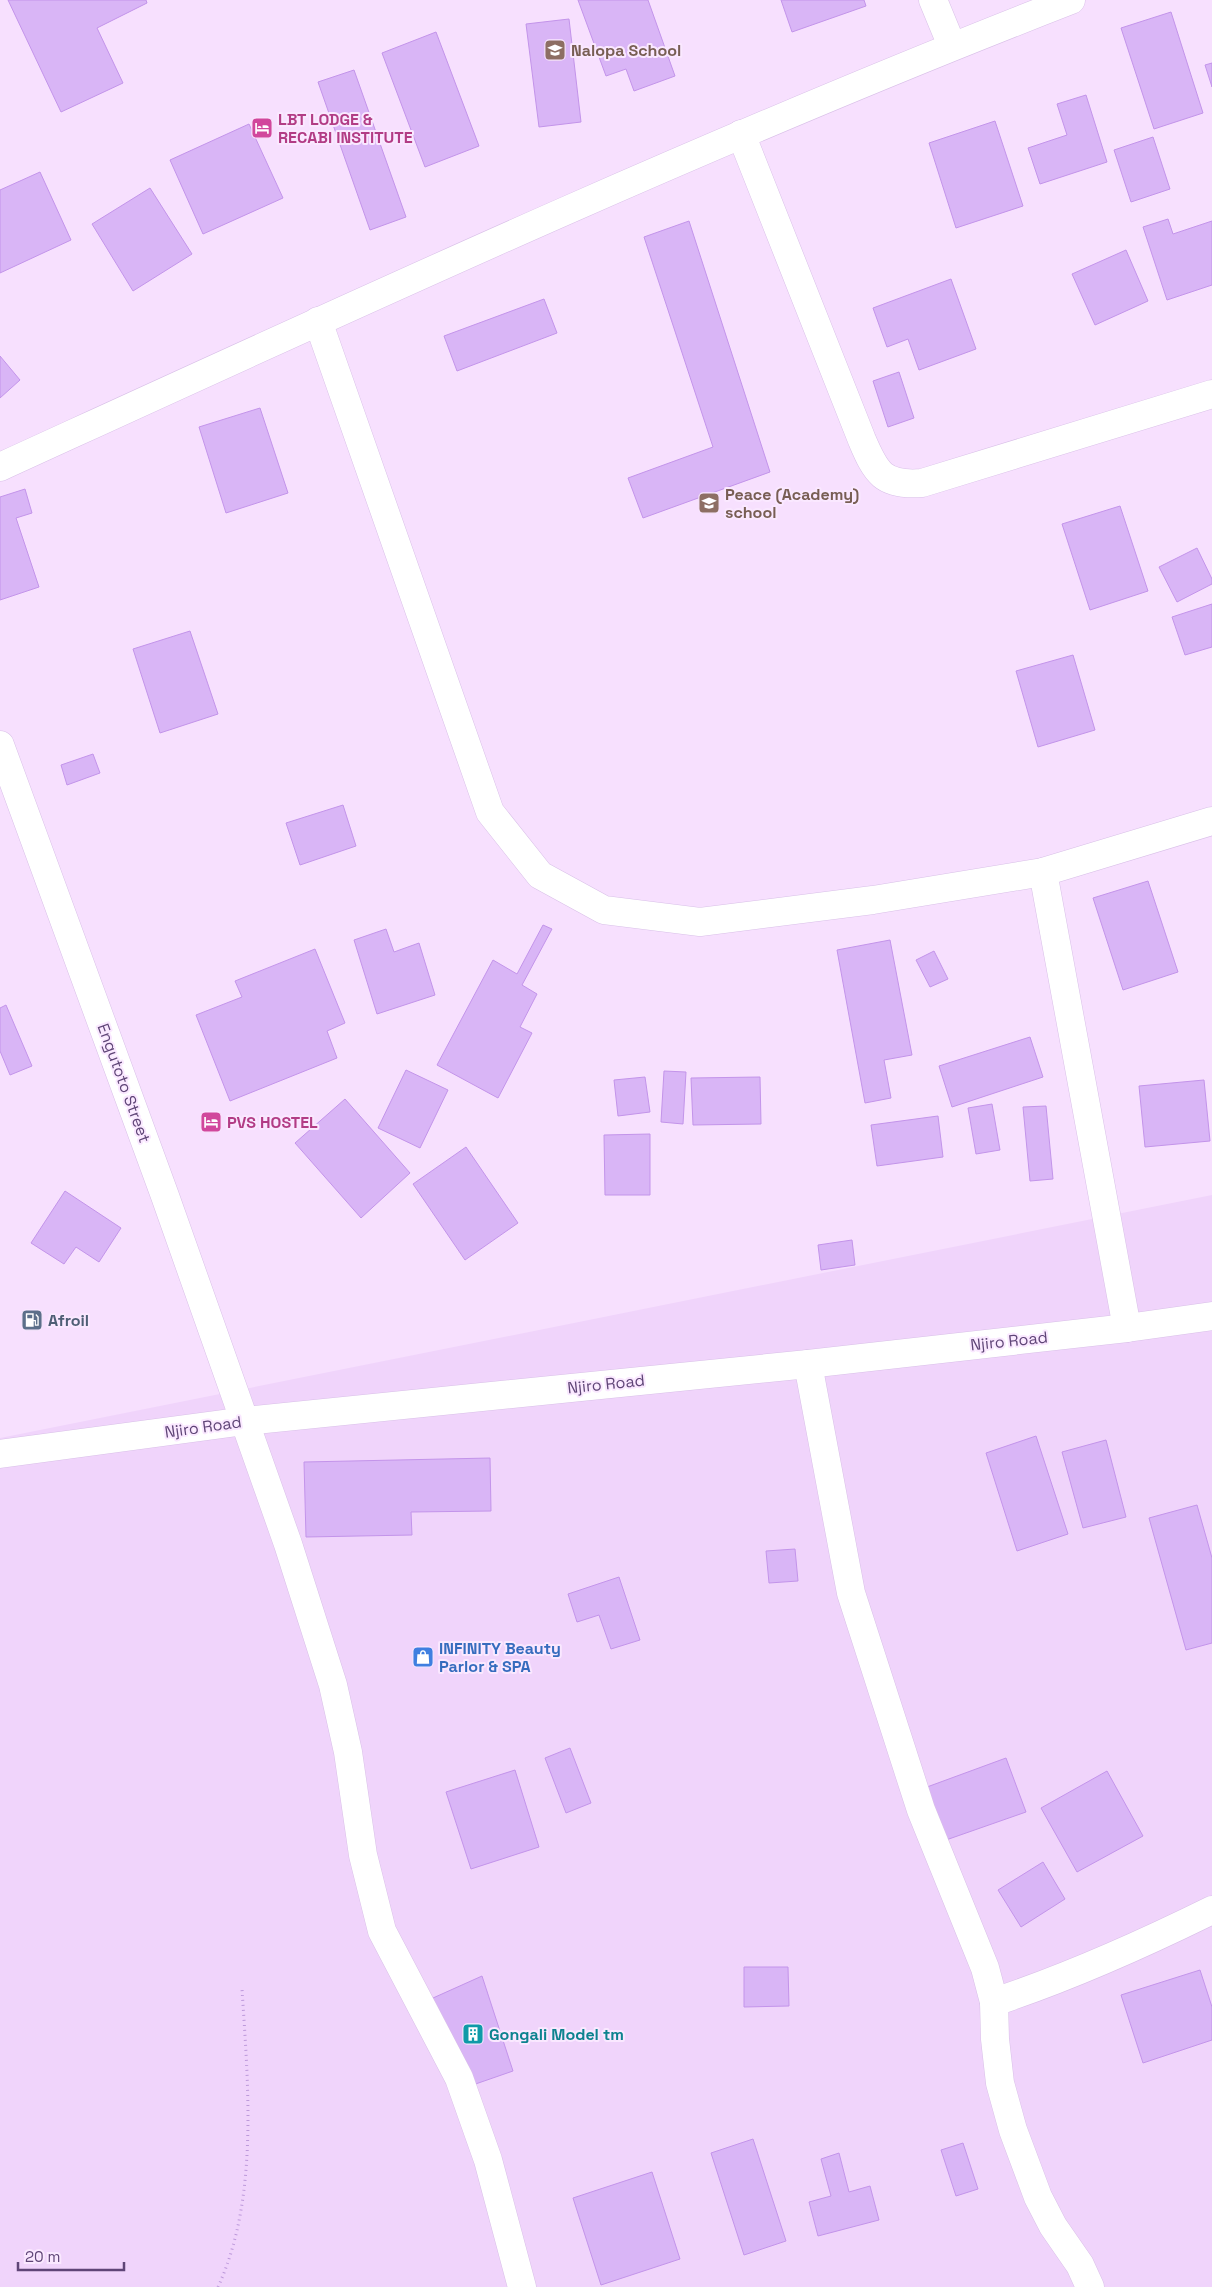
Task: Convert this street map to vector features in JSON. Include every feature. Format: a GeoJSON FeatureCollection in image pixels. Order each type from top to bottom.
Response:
{"type":"FeatureCollection","features":[{"type":"Feature","properties":{"kind":"street"},"geometry":{"type":"LineString","coordinates":[[933,0],[952,46]]}},
{"type":"Feature","properties":{"kind":"street"},"geometry":{"type":"LineString","coordinates":[[0,467],[318,321],[741,134],[952,46],[1071,0]]}},
{"type":"Feature","properties":{"kind":"street"},"geometry":{"type":"LineString","coordinates":[[741,134],[862,440],[874,468],[889,480],[905,484],[922,483],[1212,394]]}},
{"type":"Feature","properties":{"kind":"street"},"geometry":{"type":"LineString","coordinates":[[318,321],[490,812],[540,875],[604,910],[700,922],[872,900],[1043,872],[1212,821]]}},
{"type":"Feature","properties":{"kind":"street","name":"Engutoto Street"},"geometry":{"type":"LineString","coordinates":[[0,745],[165,1196],[288,1544],[333,1685],[348,1752],[363,1855],[380,1924],[389,1948],[459,2078],[488,2160],[522,2287]]}},
{"type":"Feature","properties":{"kind":"street"},"geometry":{"type":"LineString","coordinates":[[1043,872],[1127,1328]]}},
{"type":"Feature","properties":{"kind":"street","name":"Njiro Road"},"geometry":{"type":"LineString","coordinates":[[0,1454],[244,1421],[808,1364],[1127,1328],[1212,1316]]}},
{"type":"Feature","properties":{"kind":"street"},"geometry":{"type":"LineString","coordinates":[[808,1364],[851,1593],[921,1810],[985,1968],[994,2002],[995,2039],[1000,2083],[1013,2130],[1038,2197],[1053,2226],[1080,2265],[1090,2287]]}},
{"type":"Feature","properties":{"kind":"street"},"geometry":{"type":"LineString","coordinates":[[994,2002],[1042,1986],[1124,1953],[1212,1910]]}},
{"type":"Feature","properties":{"kind":"path"},"geometry":{"type":"LineString","coordinates":[[218,2287],[241,2214],[247,2162],[246,2050],[242,1989]]}},
{"type":"Feature","properties":{"kind":"shaded area"},"geometry":{"type":"Polygon","coordinates":[[[1212,1195],[1212,2287],[0,2287],[0,1438],[1212,1195]]]}},
{"type":"Feature","properties":{"kind":"building"},"geometry":{"type":"Polygon","coordinates":[[[8,0],[146,0],[147,3],[97,28],[123,83],[61,112],[8,0]]]}},
{"type":"Feature","properties":{"kind":"building"},"geometry":{"type":"Polygon","coordinates":[[[578,0],[648,0],[675,76],[634,91],[626,69],[606,76],[578,0]]]}},
{"type":"Feature","properties":{"kind":"building"},"geometry":{"type":"Polygon","coordinates":[[[781,0],[864,0],[866,6],[792,32],[781,0]]]}},
{"type":"Feature","properties":{"kind":"building"},"geometry":{"type":"Polygon","coordinates":[[[1171,12],[1203,113],[1154,129],[1121,28],[1171,12]]]}},
{"type":"Feature","properties":{"kind":"building"},"geometry":{"type":"Polygon","coordinates":[[[569,19],[581,122],[539,127],[526,24],[569,19]]]}},
{"type":"Feature","properties":{"kind":"building"},"geometry":{"type":"Polygon","coordinates":[[[436,32],[479,146],[425,167],[382,53],[436,32]]]}},
{"type":"Feature","properties":{"kind":"building"},"geometry":{"type":"Polygon","coordinates":[[[1212,63],[1212,87],[1205,65],[1212,63]]]}},
{"type":"Feature","properties":{"kind":"building"},"geometry":{"type":"Polygon","coordinates":[[[354,70],[406,217],[370,230],[318,82],[354,70]]]}},
{"type":"Feature","properties":{"kind":"building"},"geometry":{"type":"Polygon","coordinates":[[[1086,95],[1107,162],[1040,184],[1028,148],[1067,135],[1057,104],[1086,95]]]}},
{"type":"Feature","properties":{"kind":"building"},"geometry":{"type":"Polygon","coordinates":[[[995,121],[1023,206],[956,228],[929,143],[995,121]]]}},
{"type":"Feature","properties":{"kind":"building"},"geometry":{"type":"Polygon","coordinates":[[[249,124],[283,198],[203,234],[170,160],[249,124]]]}},
{"type":"Feature","properties":{"kind":"building"},"geometry":{"type":"Polygon","coordinates":[[[1153,137],[1170,189],[1131,202],[1114,150],[1153,137]]]}},
{"type":"Feature","properties":{"kind":"building"},"geometry":{"type":"Polygon","coordinates":[[[40,172],[71,240],[0,273],[0,190],[40,172]]]}},
{"type":"Feature","properties":{"kind":"building"},"geometry":{"type":"Polygon","coordinates":[[[150,188],[192,254],[133,291],[92,224],[150,188]]]}},
{"type":"Feature","properties":{"kind":"building"},"geometry":{"type":"Polygon","coordinates":[[[1168,219],[1173,234],[1212,221],[1212,285],[1167,300],[1143,227],[1168,219]]]}},
{"type":"Feature","properties":{"kind":"building"},"geometry":{"type":"Polygon","coordinates":[[[689,221],[770,472],[643,518],[628,478],[713,447],[644,237],[689,221]]]}},
{"type":"Feature","properties":{"kind":"building"},"geometry":{"type":"Polygon","coordinates":[[[1126,250],[1148,301],[1095,325],[1072,274],[1126,250]]]}},
{"type":"Feature","properties":{"kind":"building"},"geometry":{"type":"Polygon","coordinates":[[[951,279],[976,349],[919,370],[908,339],[887,347],[873,308],[951,279]]]}},
{"type":"Feature","properties":{"kind":"building"},"geometry":{"type":"Polygon","coordinates":[[[544,299],[557,333],[457,371],[444,336],[544,299]]]}},
{"type":"Feature","properties":{"kind":"building"},"geometry":{"type":"Polygon","coordinates":[[[0,356],[20,380],[0,398],[0,356]]]}},
{"type":"Feature","properties":{"kind":"building"},"geometry":{"type":"Polygon","coordinates":[[[899,372],[914,418],[888,427],[873,381],[899,372]]]}},
{"type":"Feature","properties":{"kind":"building"},"geometry":{"type":"Polygon","coordinates":[[[260,408],[288,493],[226,513],[199,427],[260,408]]]}},
{"type":"Feature","properties":{"kind":"building"},"geometry":{"type":"Polygon","coordinates":[[[25,489],[32,513],[16,518],[39,587],[0,600],[0,497],[25,489]]]}},
{"type":"Feature","properties":{"kind":"building"},"geometry":{"type":"Polygon","coordinates":[[[1120,506],[1148,591],[1090,610],[1062,524],[1120,506]]]}},
{"type":"Feature","properties":{"kind":"building"},"geometry":{"type":"Polygon","coordinates":[[[1197,548],[1212,579],[1212,584],[1177,602],[1159,567],[1197,548]]]}},
{"type":"Feature","properties":{"kind":"building"},"geometry":{"type":"Polygon","coordinates":[[[1212,604],[1212,647],[1185,655],[1172,617],[1212,604]]]}},
{"type":"Feature","properties":{"kind":"building"},"geometry":{"type":"Polygon","coordinates":[[[190,631],[218,714],[160,733],[133,649],[190,631]]]}},
{"type":"Feature","properties":{"kind":"building"},"geometry":{"type":"Polygon","coordinates":[[[1073,655],[1095,730],[1038,747],[1016,671],[1073,655]]]}},
{"type":"Feature","properties":{"kind":"building"},"geometry":{"type":"Polygon","coordinates":[[[93,754],[100,773],[67,785],[61,765],[93,754]]]}},
{"type":"Feature","properties":{"kind":"building"},"geometry":{"type":"Polygon","coordinates":[[[343,805],[356,846],[300,865],[286,823],[343,805]]]}},
{"type":"Feature","properties":{"kind":"building"},"geometry":{"type":"Polygon","coordinates":[[[1148,881],[1178,972],[1123,990],[1093,898],[1148,881]]]}},
{"type":"Feature","properties":{"kind":"building"},"geometry":{"type":"Polygon","coordinates":[[[543,925],[552,929],[522,985],[537,994],[520,1027],[532,1033],[498,1098],[437,1065],[493,960],[517,974],[543,925]]]}},
{"type":"Feature","properties":{"kind":"building"},"geometry":{"type":"Polygon","coordinates":[[[386,929],[394,952],[419,943],[435,995],[377,1014],[354,940],[386,929]]]}},
{"type":"Feature","properties":{"kind":"building"},"geometry":{"type":"Polygon","coordinates":[[[890,940],[912,1055],[884,1060],[891,1098],[865,1103],[837,950],[890,940]]]}},
{"type":"Feature","properties":{"kind":"building"},"geometry":{"type":"Polygon","coordinates":[[[315,949],[345,1023],[327,1031],[337,1058],[230,1101],[196,1015],[242,997],[235,981],[315,949]]]}},
{"type":"Feature","properties":{"kind":"building"},"geometry":{"type":"Polygon","coordinates":[[[934,951],[948,979],[930,987],[916,960],[934,951]]]}},
{"type":"Feature","properties":{"kind":"building"},"geometry":{"type":"Polygon","coordinates":[[[6,1005],[32,1066],[10,1075],[0,1051],[0,1008],[6,1005]]]}},
{"type":"Feature","properties":{"kind":"building"},"geometry":{"type":"Polygon","coordinates":[[[1030,1037],[1043,1077],[952,1107],[939,1066],[1030,1037]]]}},
{"type":"Feature","properties":{"kind":"building"},"geometry":{"type":"Polygon","coordinates":[[[406,1070],[448,1090],[420,1148],[378,1128],[406,1070]]]}},
{"type":"Feature","properties":{"kind":"building"},"geometry":{"type":"Polygon","coordinates":[[[664,1071],[686,1072],[683,1124],[661,1122],[664,1071]]]}},
{"type":"Feature","properties":{"kind":"building"},"geometry":{"type":"Polygon","coordinates":[[[645,1077],[650,1112],[618,1116],[614,1080],[645,1077]]]}},
{"type":"Feature","properties":{"kind":"building"},"geometry":{"type":"Polygon","coordinates":[[[760,1077],[761,1124],[693,1125],[691,1078],[760,1077]]]}},
{"type":"Feature","properties":{"kind":"building"},"geometry":{"type":"Polygon","coordinates":[[[1204,1080],[1210,1141],[1145,1147],[1139,1086],[1204,1080]]]}},
{"type":"Feature","properties":{"kind":"building"},"geometry":{"type":"Polygon","coordinates":[[[345,1099],[410,1173],[361,1218],[295,1143],[345,1099]]]}},
{"type":"Feature","properties":{"kind":"building"},"geometry":{"type":"Polygon","coordinates":[[[992,1104],[1000,1150],[976,1154],[968,1108],[992,1104]]]}},
{"type":"Feature","properties":{"kind":"building"},"geometry":{"type":"Polygon","coordinates":[[[1046,1106],[1053,1179],[1030,1181],[1023,1107],[1046,1106]]]}},
{"type":"Feature","properties":{"kind":"building"},"geometry":{"type":"Polygon","coordinates":[[[938,1116],[943,1157],[877,1166],[871,1125],[938,1116]]]}},
{"type":"Feature","properties":{"kind":"building"},"geometry":{"type":"Polygon","coordinates":[[[650,1134],[650,1195],[605,1195],[604,1135],[650,1134]]]}},
{"type":"Feature","properties":{"kind":"building"},"geometry":{"type":"Polygon","coordinates":[[[466,1147],[518,1223],[465,1260],[413,1184],[466,1147]]]}},
{"type":"Feature","properties":{"kind":"building"},"geometry":{"type":"Polygon","coordinates":[[[65,1191],[121,1228],[99,1262],[76,1247],[64,1264],[31,1243],[65,1191]]]}},
{"type":"Feature","properties":{"kind":"building"},"geometry":{"type":"Polygon","coordinates":[[[852,1240],[855,1265],[821,1270],[818,1245],[852,1240]]]}},
{"type":"Feature","properties":{"kind":"building"},"geometry":{"type":"Polygon","coordinates":[[[1036,1436],[1068,1534],[1017,1551],[986,1453],[1036,1436]]]}},
{"type":"Feature","properties":{"kind":"building"},"geometry":{"type":"Polygon","coordinates":[[[1106,1440],[1126,1517],[1083,1528],[1062,1452],[1106,1440]]]}},
{"type":"Feature","properties":{"kind":"building"},"geometry":{"type":"Polygon","coordinates":[[[490,1458],[491,1511],[411,1512],[412,1535],[306,1537],[304,1462],[490,1458]]]}},
{"type":"Feature","properties":{"kind":"building"},"geometry":{"type":"Polygon","coordinates":[[[1197,1505],[1212,1558],[1212,1643],[1186,1650],[1149,1518],[1197,1505]]]}},
{"type":"Feature","properties":{"kind":"building"},"geometry":{"type":"Polygon","coordinates":[[[795,1549],[798,1581],[769,1583],[766,1551],[795,1549]]]}},
{"type":"Feature","properties":{"kind":"building"},"geometry":{"type":"Polygon","coordinates":[[[619,1577],[640,1640],[611,1649],[599,1615],[577,1622],[568,1594],[619,1577]]]}},
{"type":"Feature","properties":{"kind":"building"},"geometry":{"type":"Polygon","coordinates":[[[570,1748],[591,1803],[566,1813],[545,1758],[570,1748]]]}},
{"type":"Feature","properties":{"kind":"building"},"geometry":{"type":"Polygon","coordinates":[[[1006,1758],[1026,1812],[946,1840],[927,1787],[1006,1758]]]}},
{"type":"Feature","properties":{"kind":"building"},"geometry":{"type":"Polygon","coordinates":[[[515,1770],[539,1847],[471,1869],[446,1792],[515,1770]]]}},
{"type":"Feature","properties":{"kind":"building"},"geometry":{"type":"Polygon","coordinates":[[[1107,1771],[1143,1836],[1077,1872],[1041,1808],[1107,1771]]]}},
{"type":"Feature","properties":{"kind":"building"},"geometry":{"type":"Polygon","coordinates":[[[1043,1862],[1065,1899],[1021,1927],[998,1890],[1043,1862]]]}},
{"type":"Feature","properties":{"kind":"building"},"geometry":{"type":"Polygon","coordinates":[[[744,1967],[788,1967],[789,2006],[744,2007],[744,1967]]]}},
{"type":"Feature","properties":{"kind":"building"},"geometry":{"type":"Polygon","coordinates":[[[1200,1970],[1212,2007],[1212,2040],[1143,2063],[1121,1995],[1200,1970]]]}},
{"type":"Feature","properties":{"kind":"building","name":"Gongali Model tm"},"geometry":{"type":"Polygon","coordinates":[[[482,1976],[513,2071],[464,2088],[433,1998],[482,1976]]]}},
{"type":"Feature","properties":{"kind":"building"},"geometry":{"type":"Polygon","coordinates":[[[753,2139],[786,2241],[744,2255],[711,2153],[753,2139]]]}},
{"type":"Feature","properties":{"kind":"building"},"geometry":{"type":"Polygon","coordinates":[[[963,2143],[978,2189],[956,2196],[941,2150],[963,2143]]]}},
{"type":"Feature","properties":{"kind":"building"},"geometry":{"type":"Polygon","coordinates":[[[839,2153],[849,2192],[870,2186],[879,2220],[818,2236],[809,2202],[831,2196],[821,2159],[839,2153]]]}},
{"type":"Feature","properties":{"kind":"building"},"geometry":{"type":"Polygon","coordinates":[[[652,2172],[680,2259],[601,2285],[573,2198],[652,2172]]]}},
{"type":"Feature","properties":{"kind":"place","name":"Nalopa School"},"geometry":{"type":"Point","coordinates":[555,50]}},
{"type":"Feature","properties":{"kind":"place","name":"LBT LODGE & RECABI INSTITUTE"},"geometry":{"type":"Point","coordinates":[262,128]}},
{"type":"Feature","properties":{"kind":"place","name":"Peace (Academy) school"},"geometry":{"type":"Point","coordinates":[709,503]}},
{"type":"Feature","properties":{"kind":"place","name":"PVS HOSTEL"},"geometry":{"type":"Point","coordinates":[211,1122]}},
{"type":"Feature","properties":{"kind":"place","name":"Afroil"},"geometry":{"type":"Point","coordinates":[32,1320]}},
{"type":"Feature","properties":{"kind":"place","name":"INFINITY Beauty Parlor & SPA"},"geometry":{"type":"Point","coordinates":[423,1657]}},
{"type":"Feature","properties":{"kind":"place","name":"Gongali Model tm"},"geometry":{"type":"Point","coordinates":[473,2034]}}]}
